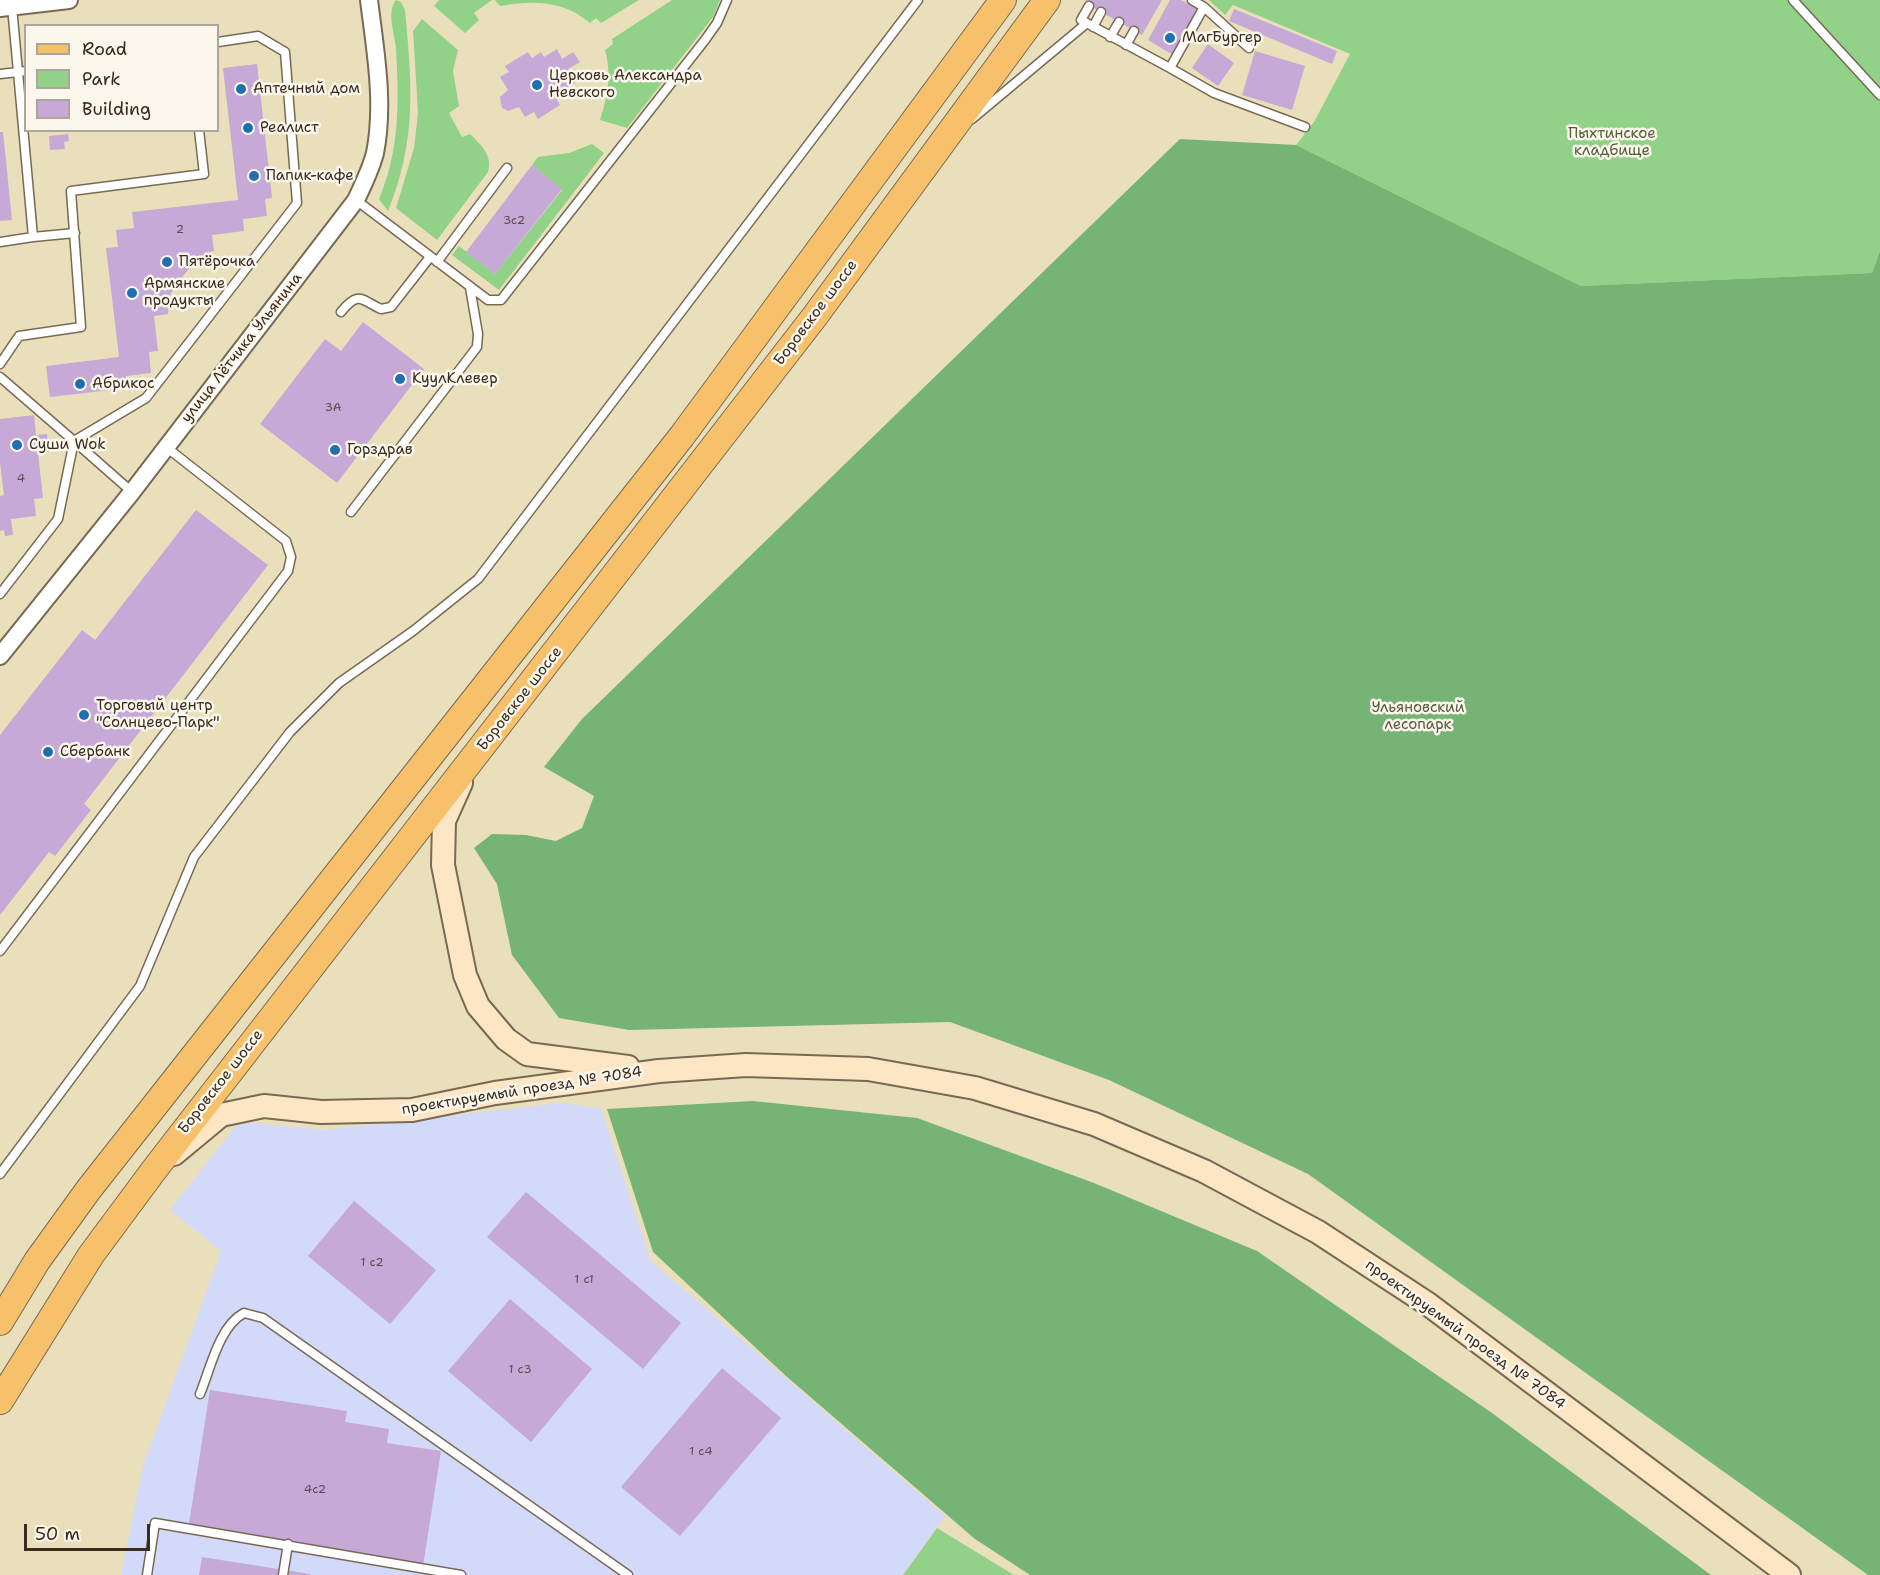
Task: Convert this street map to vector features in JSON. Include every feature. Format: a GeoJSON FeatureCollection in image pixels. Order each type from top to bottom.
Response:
{"type":"FeatureCollection","features":[{"type":"Feature","properties":{"kind":"main road"},"geometry":{"type":"LineString","coordinates":[[0,1322],[37,1261],[116,1155],[682,436],[1003,0]]}},
{"type":"Feature","properties":{"kind":"main road","name":"Боровское шоссе"},"geometry":{"type":"LineString","coordinates":[[0,1401],[91,1255],[154,1170],[815,316],[1047,0]]}},
{"type":"Feature","properties":{"kind":"street"},"geometry":{"type":"LineString","coordinates":[[6,8],[69,0]]}},
{"type":"Feature","properties":{"kind":"street","name":"улица Лётчика Ульянина"},"geometry":{"type":"LineString","coordinates":[[0,656],[132,492],[356,200],[372,164],[378,131],[377,67],[369,0]]}},
{"type":"Feature","properties":{"kind":"street"},"geometry":{"type":"LineString","coordinates":[[985,25],[991,0]]}},
{"type":"Feature","properties":{"kind":"street","name":"проектируемый проезд № 7084"},"geometry":{"type":"LineString","coordinates":[[468,766],[444,821],[444,866],[465,975],[478,1006],[506,1039],[527,1054],[659,1071]]}},
{"type":"Feature","properties":{"kind":"street","name":"проектируемый проезд № 7084"},"geometry":{"type":"LineString","coordinates":[[154,1170],[221,1115],[264,1106],[321,1112],[412,1110],[495,1093],[659,1071],[746,1065],[868,1069],[975,1088],[1095,1124],[1203,1171],[1318,1232],[1428,1304],[1789,1575]]}},
{"type":"Feature","properties":{"kind":"street"},"geometry":{"type":"LineString","coordinates":[[0,1302],[37,1261]]}},
{"type":"Feature","properties":{"kind":"lane"},"geometry":{"type":"LineString","coordinates":[[356,200],[488,300],[501,300],[705,40],[717,23],[727,0]]}},
{"type":"Feature","properties":{"kind":"lane"},"geometry":{"type":"LineString","coordinates":[[0,1174],[140,986],[194,856],[290,732],[339,683],[413,631],[478,579],[918,0]]}},
{"type":"Feature","properties":{"kind":"lane"},"geometry":{"type":"LineString","coordinates":[[1192,0],[1204,7],[1249,48]]}},
{"type":"Feature","properties":{"kind":"lane"},"geometry":{"type":"LineString","coordinates":[[1793,0],[1880,95]]}},
{"type":"Feature","properties":{"kind":"lane"},"geometry":{"type":"LineString","coordinates":[[1089,6],[1081,20],[1110,37],[1214,93],[1305,127]]}},
{"type":"Feature","properties":{"kind":"lane"},"geometry":{"type":"LineString","coordinates":[[1170,68],[1204,7]]}},
{"type":"Feature","properties":{"kind":"lane"},"geometry":{"type":"LineString","coordinates":[[6,8],[22,71],[24,101]]}},
{"type":"Feature","properties":{"kind":"lane"},"geometry":{"type":"LineString","coordinates":[[944,140],[1090,25],[1101,12]]}},
{"type":"Feature","properties":{"kind":"lane"},"geometry":{"type":"LineString","coordinates":[[1110,37],[1119,22]]}},
{"type":"Feature","properties":{"kind":"lane"},"geometry":{"type":"LineString","coordinates":[[1126,45],[1134,31]]}},
{"type":"Feature","properties":{"kind":"lane"},"geometry":{"type":"LineString","coordinates":[[0,594],[57,519],[74,441],[146,398],[297,203],[285,52],[258,36],[219,42]]}},
{"type":"Feature","properties":{"kind":"lane"},"geometry":{"type":"LineString","coordinates":[[0,74],[22,71]]}},
{"type":"Feature","properties":{"kind":"lane"},"geometry":{"type":"LineString","coordinates":[[26,132],[33,237]]}},
{"type":"Feature","properties":{"kind":"lane"},"geometry":{"type":"LineString","coordinates":[[0,364],[19,336],[81,327],[71,190],[204,174],[200,132]]}},
{"type":"Feature","properties":{"kind":"lane"},"geometry":{"type":"LineString","coordinates":[[341,312],[350,302],[359,298],[366,299],[381,309],[391,307],[507,168]]}},
{"type":"Feature","properties":{"kind":"lane"},"geometry":{"type":"LineString","coordinates":[[0,242],[75,233]]}},
{"type":"Feature","properties":{"kind":"lane"},"geometry":{"type":"LineString","coordinates":[[351,513],[477,347],[478,334],[470,287]]}},
{"type":"Feature","properties":{"kind":"lane"},"geometry":{"type":"LineString","coordinates":[[0,377],[132,492]]}},
{"type":"Feature","properties":{"kind":"lane"},"geometry":{"type":"LineString","coordinates":[[0,951],[288,571],[291,557],[286,542],[166,447]]}},
{"type":"Feature","properties":{"kind":"lane"},"geometry":{"type":"LineString","coordinates":[[200,1394],[232,1322],[244,1313],[263,1318],[627,1575]]}},
{"type":"Feature","properties":{"kind":"lane"},"geometry":{"type":"LineString","coordinates":[[147,1575],[155,1522],[461,1575]]}},
{"type":"Feature","properties":{"kind":"lane"},"geometry":{"type":"LineString","coordinates":[[283,1575],[288,1544]]}},
{"type":"Feature","properties":{"kind":"shaded area"},"geometry":{"type":"Polygon","coordinates":[[[560,1103],[601,1108],[650,1260],[945,1516],[903,1575],[121,1575],[143,1466],[221,1251],[170,1210],[233,1129],[245,1122],[324,1130],[560,1103]]]}},
{"type":"Feature","properties":{"kind":"green space"},"geometry":{"type":"Polygon","coordinates":[[[396,0],[401,2],[405,10],[410,112],[404,160],[388,211],[379,199],[391,162],[397,125],[396,49],[391,17],[396,0]]]}},
{"type":"Feature","properties":{"kind":"green space"},"geometry":{"type":"Polygon","coordinates":[[[439,0],[492,0],[474,13],[479,20],[465,33],[434,6],[439,0]]]}},
{"type":"Feature","properties":{"kind":"green space"},"geometry":{"type":"Polygon","coordinates":[[[495,0],[639,0],[601,23],[596,18],[590,23],[580,15],[559,6],[524,3],[500,6],[495,0]]]}},
{"type":"Feature","properties":{"kind":"green space"},"geometry":{"type":"Polygon","coordinates":[[[672,0],[720,0],[713,17],[627,128],[600,120],[608,85],[605,50],[613,44],[612,39],[672,0]]]}},
{"type":"Feature","properties":{"kind":"green space","name":"Пыхтинское кладбище"},"geometry":{"type":"Polygon","coordinates":[[[1209,0],[1880,0],[1880,251],[1872,273],[1581,286],[1296,145],[1314,122],[1350,54],[1233,5],[1225,15],[1209,0]]]}},
{"type":"Feature","properties":{"kind":"green space"},"geometry":{"type":"Polygon","coordinates":[[[422,19],[458,50],[453,71],[459,106],[449,113],[462,137],[470,134],[485,151],[489,160],[488,172],[437,240],[396,208],[414,148],[418,113],[413,31],[422,19]]]}},
{"type":"Feature","properties":{"kind":"green space","name":"Ульяновский лесопарк"},"geometry":{"type":"Polygon","coordinates":[[[1180,139],[1296,145],[1581,286],[1872,273],[1880,251],[1880,1575],[1868,1575],[1308,1174],[1109,1080],[950,1022],[629,1030],[559,1018],[512,955],[497,884],[474,848],[492,834],[526,835],[556,841],[582,828],[594,796],[544,767],[582,719],[1180,139]]]}},
{"type":"Feature","properties":{"kind":"green space"},"geometry":{"type":"Polygon","coordinates":[[[592,144],[604,153],[499,290],[452,255],[459,246],[495,274],[562,190],[532,165],[538,157],[569,153],[592,144]]]}},
{"type":"Feature","properties":{"kind":"green space"},"geometry":{"type":"Polygon","coordinates":[[[753,1101],[917,1118],[1094,1183],[1257,1251],[1492,1413],[1711,1575],[1030,1575],[975,1539],[786,1376],[653,1252],[607,1109],[753,1101]]]}},
{"type":"Feature","properties":{"kind":"green space"},"geometry":{"type":"Polygon","coordinates":[[[937,1528],[1014,1575],[903,1575],[937,1528]]]}},
{"type":"Feature","properties":{"kind":"building"},"geometry":{"type":"Polygon","coordinates":[[[1086,0],[1162,0],[1142,35],[1085,3],[1086,0]]]}},
{"type":"Feature","properties":{"kind":"building"},"geometry":{"type":"Polygon","coordinates":[[[1170,0],[1181,0],[1198,9],[1173,55],[1148,40],[1170,0]]]}},
{"type":"Feature","properties":{"kind":"building"},"geometry":{"type":"Polygon","coordinates":[[[1234,9],[1337,51],[1332,64],[1229,21],[1234,9]]]}},
{"type":"Feature","properties":{"kind":"building"},"geometry":{"type":"Polygon","coordinates":[[[1208,44],[1234,63],[1218,86],[1192,68],[1208,44]]]}},
{"type":"Feature","properties":{"kind":"building","name":"Церковь Александра Невского"},"geometry":{"type":"Polygon","coordinates":[[[557,49],[562,59],[573,52],[580,62],[568,69],[576,82],[564,89],[566,92],[556,98],[560,105],[538,119],[534,112],[525,117],[519,107],[508,111],[502,108],[500,97],[508,90],[500,77],[509,72],[505,66],[528,52],[532,58],[541,52],[544,57],[557,49]]]}},
{"type":"Feature","properties":{"kind":"building"},"geometry":{"type":"Polygon","coordinates":[[[1255,51],[1305,66],[1292,110],[1242,95],[1255,51]]]}},
{"type":"Feature","properties":{"kind":"building"},"geometry":{"type":"Polygon","coordinates":[[[257,64],[272,198],[265,199],[267,216],[243,219],[244,231],[212,235],[214,251],[206,253],[194,263],[177,283],[170,295],[168,314],[154,316],[158,351],[149,352],[151,373],[126,376],[128,388],[50,397],[46,366],[119,357],[106,248],[118,247],[116,230],[134,228],[132,212],[238,200],[223,68],[257,64]]]}},
{"type":"Feature","properties":{"kind":"building"},"geometry":{"type":"Polygon","coordinates":[[[0,132],[3,132],[12,220],[0,221],[0,132]]]}},
{"type":"Feature","properties":{"kind":"building"},"geometry":{"type":"Polygon","coordinates":[[[68,134],[69,141],[64,142],[65,149],[50,150],[49,136],[68,134]]]}},
{"type":"Feature","properties":{"kind":"building"},"geometry":{"type":"Polygon","coordinates":[[[532,165],[562,189],[495,274],[466,252],[532,165]]]}},
{"type":"Feature","properties":{"kind":"building"},"geometry":{"type":"Polygon","coordinates":[[[363,322],[424,369],[337,483],[260,424],[325,339],[341,351],[363,322]]]}},
{"type":"Feature","properties":{"kind":"building"},"geometry":{"type":"Polygon","coordinates":[[[34,415],[36,435],[47,434],[49,452],[38,453],[43,498],[34,499],[36,516],[11,519],[13,535],[5,536],[4,530],[0,531],[0,496],[4,495],[0,463],[0,419],[34,415]]]}},
{"type":"Feature","properties":{"kind":"building","name":"Торговый центр \"Солнцево-Парк\""},"geometry":{"type":"Polygon","coordinates":[[[196,510],[268,565],[84,804],[91,810],[55,856],[49,852],[0,915],[0,735],[82,630],[95,640],[196,510]]]}},
{"type":"Feature","properties":{"kind":"building"},"geometry":{"type":"Polygon","coordinates":[[[526,1192],[681,1323],[643,1369],[487,1237],[526,1192]]]}},
{"type":"Feature","properties":{"kind":"building"},"geometry":{"type":"Polygon","coordinates":[[[354,1201],[436,1270],[390,1324],[308,1256],[354,1201]]]}},
{"type":"Feature","properties":{"kind":"building"},"geometry":{"type":"Polygon","coordinates":[[[510,1299],[592,1369],[531,1442],[448,1371],[510,1299]]]}},
{"type":"Feature","properties":{"kind":"building"},"geometry":{"type":"Polygon","coordinates":[[[722,1368],[781,1418],[680,1536],[621,1487],[722,1368]]]}},
{"type":"Feature","properties":{"kind":"building"},"geometry":{"type":"Polygon","coordinates":[[[210,1390],[347,1411],[345,1422],[389,1429],[387,1443],[441,1451],[423,1566],[188,1530],[210,1390]]]}},
{"type":"Feature","properties":{"kind":"building"},"geometry":{"type":"Polygon","coordinates":[[[202,1557],[310,1574],[310,1575],[199,1575],[202,1557]]]}},
{"type":"Feature","properties":{"kind":"place","name":"МагБургер"},"geometry":{"type":"Point","coordinates":[1170,38]}},
{"type":"Feature","properties":{"kind":"place","name":"Церковь Александра Невского"},"geometry":{"type":"Point","coordinates":[537,85]}},
{"type":"Feature","properties":{"kind":"place","name":"Аптечный дом"},"geometry":{"type":"Point","coordinates":[241,89]}},
{"type":"Feature","properties":{"kind":"place","name":"Реалист"},"geometry":{"type":"Point","coordinates":[248,128]}},
{"type":"Feature","properties":{"kind":"place","name":"Папик-кафе"},"geometry":{"type":"Point","coordinates":[254,176]}},
{"type":"Feature","properties":{"kind":"place","name":"Пятёрочка"},"geometry":{"type":"Point","coordinates":[167,262]}},
{"type":"Feature","properties":{"kind":"place","name":"Армянские продукты"},"geometry":{"type":"Point","coordinates":[132,293]}},
{"type":"Feature","properties":{"kind":"place","name":"КуулКлевер"},"geometry":{"type":"Point","coordinates":[400,379]}},
{"type":"Feature","properties":{"kind":"place","name":"Абрикос"},"geometry":{"type":"Point","coordinates":[80,384]}},
{"type":"Feature","properties":{"kind":"place","name":"Суши Wok"},"geometry":{"type":"Point","coordinates":[17,445]}},
{"type":"Feature","properties":{"kind":"place","name":"Горздрав"},"geometry":{"type":"Point","coordinates":[335,450]}},
{"type":"Feature","properties":{"kind":"place","name":"Торговый центр \"Солнцево-Парк\""},"geometry":{"type":"Point","coordinates":[84,715]}},
{"type":"Feature","properties":{"kind":"place","name":"Сбербанк"},"geometry":{"type":"Point","coordinates":[48,752]}}]}
